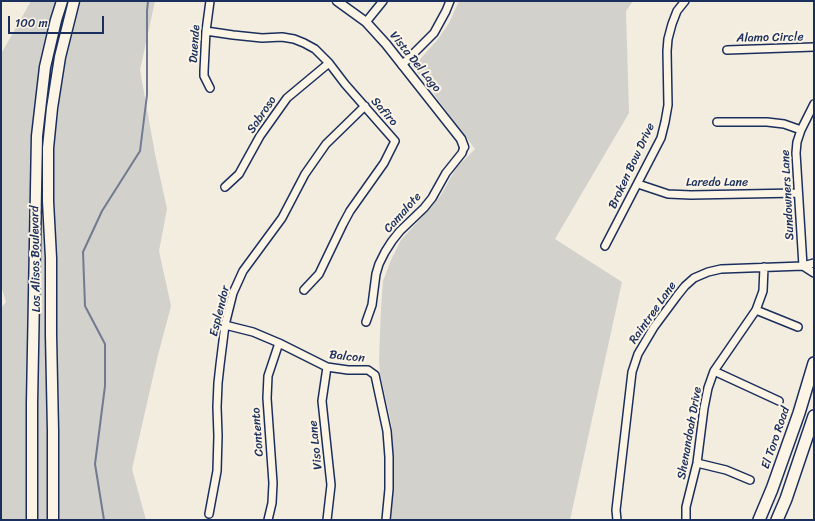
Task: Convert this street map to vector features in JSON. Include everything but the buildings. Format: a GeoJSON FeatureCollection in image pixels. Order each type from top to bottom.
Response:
{"type":"FeatureCollection","features":[{"type":"Feature","properties":{"kind":"main road","name":"Los Alisos Boulevard"},"geometry":{"type":"LineString","coordinates":[[32,520],[32,403],[37,136],[46,67],[56,20],[62,1]]}},
{"type":"Feature","properties":{"kind":"main road","name":"Los Alisos Boulevard"},"geometry":{"type":"LineString","coordinates":[[53,520],[51,258],[48,201],[48,148],[52,108],[60,57],[74,1]]}},
{"type":"Feature","properties":{"kind":"main road","name":"El Toro Road"},"geometry":{"type":"LineString","coordinates":[[759,520],[797,420],[814,363]]}},
{"type":"Feature","properties":{"kind":"main road"},"geometry":{"type":"LineString","coordinates":[[777,520],[786,499],[814,416]]}},
{"type":"Feature","properties":{"kind":"street","name":"Duende"},"geometry":{"type":"LineString","coordinates":[[210,1],[206,31],[204,71],[204,76],[210,88]]}},
{"type":"Feature","properties":{"kind":"street","name":"Vista Del Lago"},"geometry":{"type":"LineString","coordinates":[[338,1],[366,22],[386,44],[461,139],[464,148]]}},
{"type":"Feature","properties":{"kind":"street"},"geometry":{"type":"LineString","coordinates":[[366,22],[382,1]]}},
{"type":"Feature","properties":{"kind":"street"},"geometry":{"type":"LineString","coordinates":[[402,65],[434,33],[450,1]]}},
{"type":"Feature","properties":{"kind":"street","name":"Broken Bow Drive"},"geometry":{"type":"LineString","coordinates":[[605,246],[661,138],[668,105],[668,39],[677,11],[685,1]]}},
{"type":"Feature","properties":{"kind":"street","name":"Safiro"},"geometry":{"type":"LineString","coordinates":[[206,31],[232,36],[262,38],[282,37],[294,39],[315,49],[329,63],[345,84],[395,141],[384,163],[350,211],[319,274],[304,290]]}},
{"type":"Feature","properties":{"kind":"street","name":"Alamo Circle"},"geometry":{"type":"LineString","coordinates":[[727,50],[814,48]]}},
{"type":"Feature","properties":{"kind":"street","name":"Sabroso"},"geometry":{"type":"LineString","coordinates":[[225,187],[240,174],[260,136],[287,98],[329,63]]}},
{"type":"Feature","properties":{"kind":"street","name":"Sundowners Lane"},"geometry":{"type":"LineString","coordinates":[[803,266],[796,153],[801,130],[814,104]]}},
{"type":"Feature","properties":{"kind":"street","name":"Esplendor"},"geometry":{"type":"LineString","coordinates":[[208,514],[217,470],[218,383],[225,325],[233,293],[243,271],[282,218],[305,174],[326,144],[365,106]]}},
{"type":"Feature","properties":{"kind":"street"},"geometry":{"type":"LineString","coordinates":[[717,122],[767,122],[784,124],[801,130]]}},
{"type":"Feature","properties":{"kind":"street","name":"Camalote"},"geometry":{"type":"LineString","coordinates":[[366,322],[372,305],[376,274],[385,252],[400,230],[424,208],[432,198],[446,172],[462,153],[464,148]]}},
{"type":"Feature","properties":{"kind":"street","name":"Laredo Lane"},"geometry":{"type":"LineString","coordinates":[[638,184],[668,194],[798,193]]}},
{"type":"Feature","properties":{"kind":"street","name":"Raintree Lane"},"geometry":{"type":"LineString","coordinates":[[617,520],[616,510],[632,372],[638,354],[654,327],[684,286],[694,278],[708,272],[721,269],[803,266],[814,263]]}},
{"type":"Feature","properties":{"kind":"street"},"geometry":{"type":"LineString","coordinates":[[803,266],[814,272]]}},
{"type":"Feature","properties":{"kind":"street","name":"Shenandoah Drive"},"geometry":{"type":"LineString","coordinates":[[686,520],[686,507],[698,463],[704,408],[708,388],[714,371],[756,310],[763,291],[764,267]]}},
{"type":"Feature","properties":{"kind":"street"},"geometry":{"type":"LineString","coordinates":[[756,310],[798,327]]}},
{"type":"Feature","properties":{"kind":"street","name":"Balcon"},"geometry":{"type":"LineString","coordinates":[[225,325],[253,332],[279,343],[326,367],[348,370],[368,370],[375,375],[387,431],[389,457],[386,520]]}},
{"type":"Feature","properties":{"kind":"street","name":"Contento"},"geometry":{"type":"LineString","coordinates":[[268,520],[272,503],[273,483],[267,398],[268,376],[279,343]]}},
{"type":"Feature","properties":{"kind":"street","name":"Viso Lane"},"geometry":{"type":"LineString","coordinates":[[326,367],[322,401],[331,485],[327,520]]}},
{"type":"Feature","properties":{"kind":"street"},"geometry":{"type":"LineString","coordinates":[[714,371],[779,401]]}},
{"type":"Feature","properties":{"kind":"street"},"geometry":{"type":"LineString","coordinates":[[698,463],[726,470],[750,480]]}},
{"type":"Feature","properties":{"kind":"shaded area"},"geometry":{"type":"Polygon","coordinates":[[[31,1],[155,1],[140,70],[155,154],[167,209],[159,251],[171,306],[157,359],[132,469],[146,520],[1,520],[1,308],[6,302],[1,286],[1,54],[31,1]]]}},
{"type":"Feature","properties":{"kind":"shaded area"},"geometry":{"type":"Polygon","coordinates":[[[459,1],[633,1],[626,11],[629,113],[555,239],[622,282],[570,520],[391,520],[393,468],[392,427],[380,373],[379,361],[383,281],[401,240],[441,195],[456,168],[475,149],[415,69],[415,65],[438,39],[449,23],[459,1]]]}},
{"type":"Feature","properties":{"kind":"waterway"},"geometry":{"type":"LineString","coordinates":[[104,520],[95,464],[105,386],[105,344],[85,306],[83,252],[102,211],[140,151],[147,95],[148,1]]}}]}
